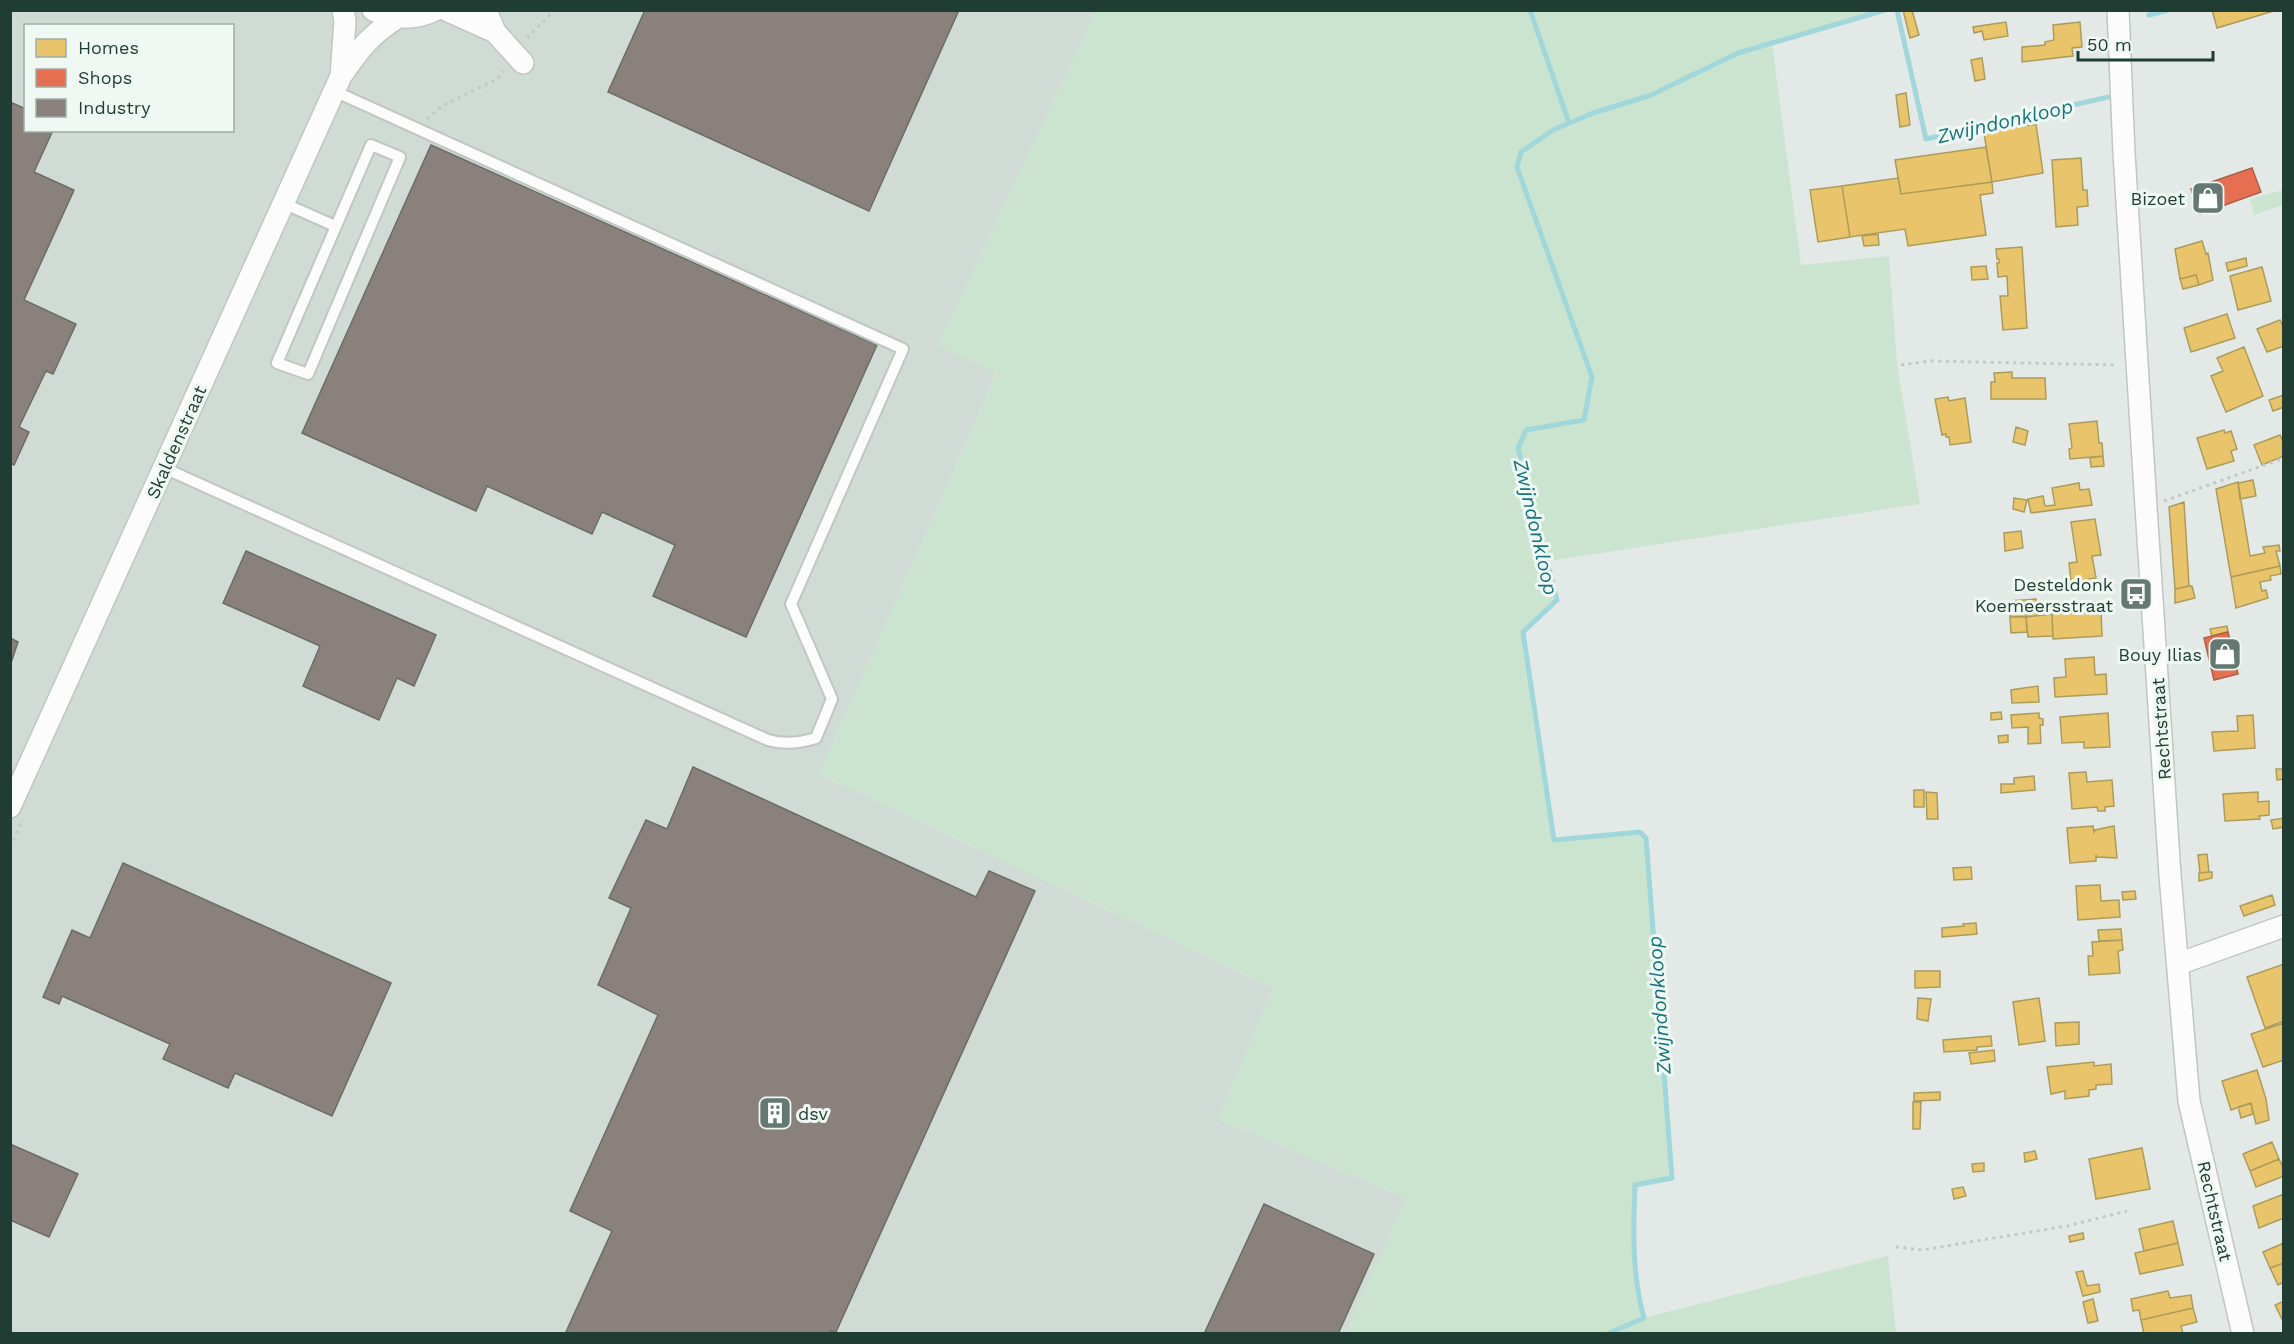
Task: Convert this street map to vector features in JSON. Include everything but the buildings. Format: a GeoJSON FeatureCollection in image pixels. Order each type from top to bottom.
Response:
{"type":"FeatureCollection","features":[{"type":"Feature","properties":{"kind":"street","name":"Skaldenstraat"},"geometry":{"type":"LineString","coordinates":[[337,83],[345,21],[343,10]]}},
{"type":"Feature","properties":{"kind":"street","name":"Skaldenstraat"},"geometry":{"type":"LineString","coordinates":[[373,10],[383,15],[400,16],[427,15],[435,10]]}},
{"type":"Feature","properties":{"kind":"street"},"geometry":{"type":"LineString","coordinates":[[446,10],[495,32]]}},
{"type":"Feature","properties":{"kind":"street"},"geometry":{"type":"LineString","coordinates":[[486,10],[495,32],[518,57]]}},
{"type":"Feature","properties":{"kind":"street","name":"Rechtstraat"},"geometry":{"type":"LineString","coordinates":[[2118,10],[2124,153],[2146,507],[2189,1101],[2243,1334]]}},
{"type":"Feature","properties":{"kind":"street","name":"Skaldenstraat"},"geometry":{"type":"LineString","coordinates":[[10,807],[337,83],[358,51],[376,32],[400,16]]}},
{"type":"Feature","properties":{"kind":"street"},"geometry":{"type":"LineString","coordinates":[[2178,964],[2283,926]]}},
{"type":"Feature","properties":{"kind":"lane"},"geometry":{"type":"LineString","coordinates":[[164,468],[768,740],[781,744],[816,738],[832,699],[791,604],[903,349],[417,129],[337,83]]}},
{"type":"Feature","properties":{"kind":"lane"},"geometry":{"type":"LineString","coordinates":[[371,145],[400,157],[308,374],[277,363],[335,226],[371,145]]}},
{"type":"Feature","properties":{"kind":"lane"},"geometry":{"type":"LineString","coordinates":[[283,203],[335,226]]}},
{"type":"Feature","properties":{"kind":"path"},"geometry":{"type":"LineString","coordinates":[[417,129],[442,106],[496,80],[518,57],[552,13]]}},
{"type":"Feature","properties":{"kind":"path"},"geometry":{"type":"LineString","coordinates":[[1901,365],[1930,361],[2137,365]]}},
{"type":"Feature","properties":{"kind":"path"},"geometry":{"type":"LineString","coordinates":[[2146,507],[2283,458]]}},
{"type":"Feature","properties":{"kind":"path"},"geometry":{"type":"LineString","coordinates":[[1896,1248],[1922,1250],[2067,1226],[2127,1211]]}},
{"type":"Feature","properties":{"kind":"shaded area"},"geometry":{"type":"Polygon","coordinates":[[[10,11],[1096,11],[938,345],[997,373],[819,774],[1273,988],[1218,1119],[1406,1198],[1346,1333],[11,1333],[10,11]]]}},
{"type":"Feature","properties":{"kind":"green space"},"geometry":{"type":"Polygon","coordinates":[[[1096,11],[1885,11],[1772,43],[1801,265],[1889,256],[1897,365],[1920,504],[1549,561],[1557,600],[1523,632],[1554,839],[1640,832],[1646,838],[1672,1178],[1635,1185],[1635,1268],[1643,1318],[1888,1256],[1896,1333],[1346,1333],[1406,1198],[1218,1119],[1273,988],[819,774],[997,374],[938,345],[1096,11]]]}},
{"type":"Feature","properties":{"kind":"green space"},"geometry":{"type":"Polygon","coordinates":[[[2283,190],[2283,205],[2254,215],[2250,199],[2283,190]]]}},
{"type":"Feature","properties":{"kind":"waterway"},"geometry":{"type":"LineString","coordinates":[[1530,10],[1569,123]]}},
{"type":"Feature","properties":{"kind":"waterway","name":"Zwijndonkloop"},"geometry":{"type":"LineString","coordinates":[[1607,1334],[1644,1318],[1635,1269],[1635,1185],[1672,1178],[1646,838],[1640,832],[1554,840],[1523,632],[1557,600],[1518,448],[1526,430],[1584,420],[1592,377],[1517,167],[1521,152],[1553,130],[1593,113],[1651,95],[1738,53],[1885,10]]}},
{"type":"Feature","properties":{"kind":"waterway","name":"Zwijndonkloop"},"geometry":{"type":"LineString","coordinates":[[1897,10],[1926,139],[2108,97]]}},
{"type":"Feature","properties":{"kind":"waterway","name":"Zwijndonkloop"},"geometry":{"type":"LineString","coordinates":[[2149,15],[2168,10]]}},
{"type":"Feature","properties":{"kind":"place","name":"Bizoet"},"geometry":{"type":"Point","coordinates":[2208,198]}},
{"type":"Feature","properties":{"kind":"place","name":"Desteldonk Koemeersstraat"},"geometry":{"type":"Point","coordinates":[2136,594]}},
{"type":"Feature","properties":{"kind":"place","name":"Bouy Ilias"},"geometry":{"type":"Point","coordinates":[2225,654]}},
{"type":"Feature","properties":{"kind":"place","name":"dsv"},"geometry":{"type":"Point","coordinates":[775,1113]}}]}
